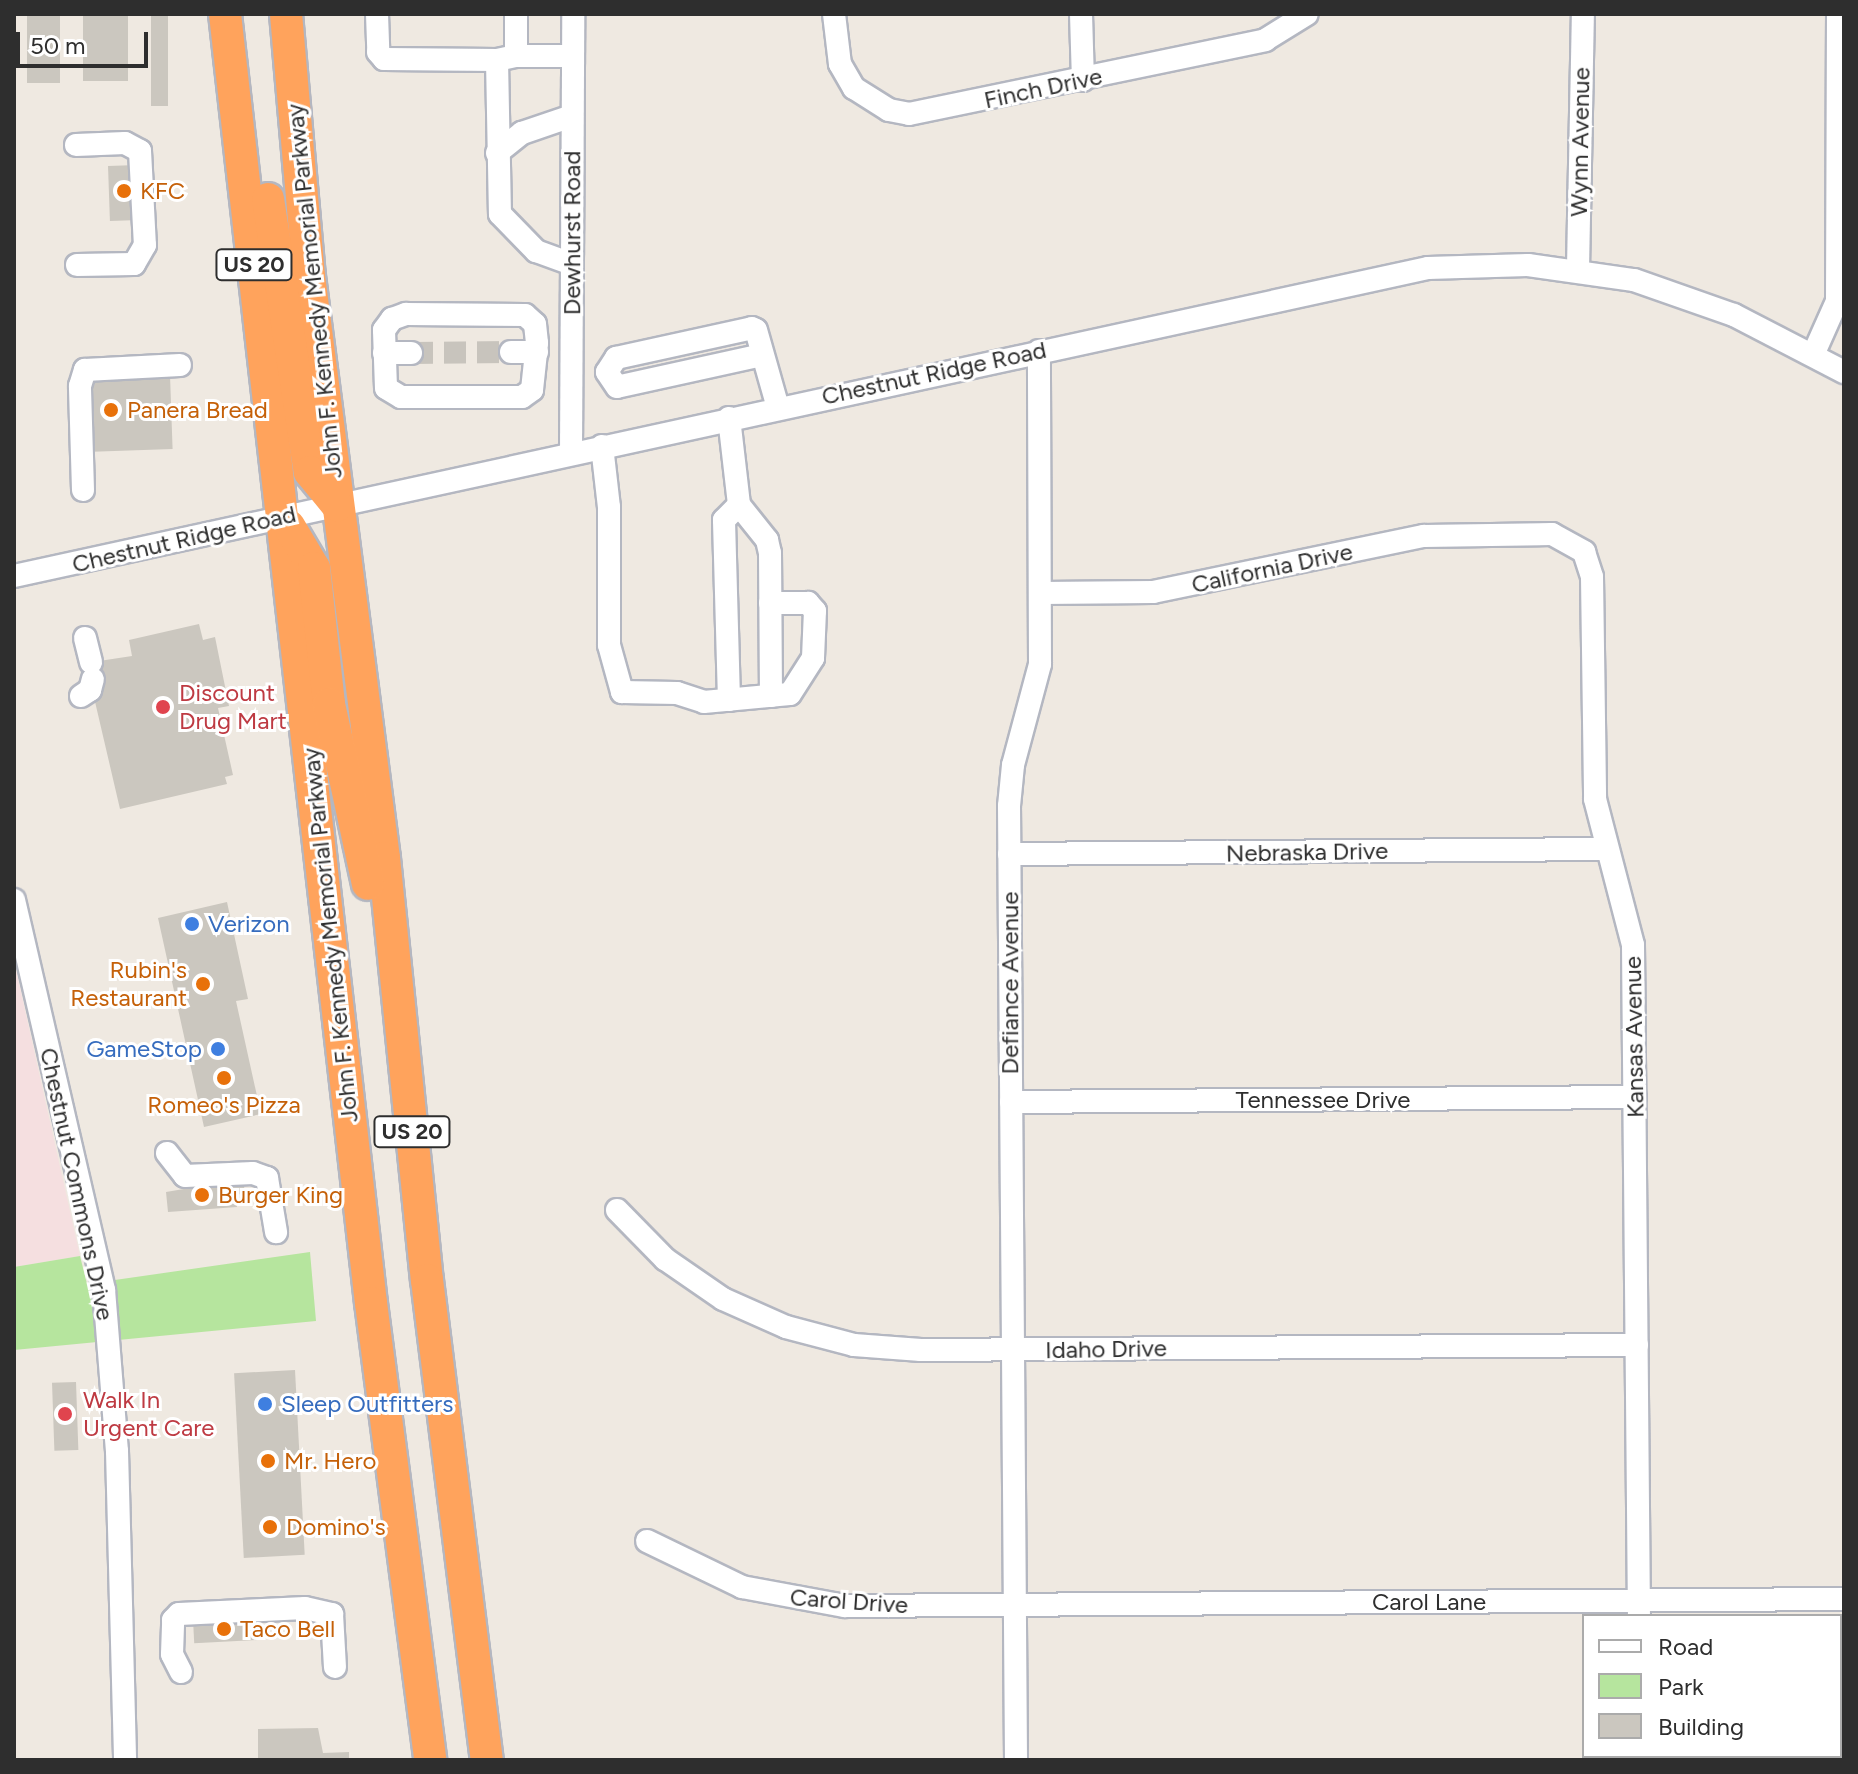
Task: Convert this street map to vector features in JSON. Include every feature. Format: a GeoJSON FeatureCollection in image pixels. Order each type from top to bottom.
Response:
{"type":"FeatureCollection","features":[{"type":"Feature","properties":{"kind":"highway","name":"John F. Kennedy Memorial Parkway"},"geometry":{"type":"LineString","coordinates":[[225,14],[373,1319],[430,1760]]}},
{"type":"Feature","properties":{"kind":"highway"},"geometry":{"type":"LineString","coordinates":[[239,14],[310,472],[337,505]]}},
{"type":"Feature","properties":{"kind":"highway","name":"John F. Kennedy Memorial Parkway"},"geometry":{"type":"LineString","coordinates":[[286,14],[337,505],[487,1760]]}},
{"type":"Feature","properties":{"kind":"highway"},"geometry":{"type":"LineString","coordinates":[[284,516],[314,568],[331,717],[406,1079]]}},
{"type":"Feature","properties":{"kind":"street"},"geometry":{"type":"LineString","coordinates":[[377,14],[378,52],[384,59],[573,56]]}},
{"type":"Feature","properties":{"kind":"street"},"geometry":{"type":"LineString","coordinates":[[516,14],[506,58],[497,153],[500,214],[536,251],[572,264]]}},
{"type":"Feature","properties":{"kind":"street","name":"Dewhurst Road"},"geometry":{"type":"LineString","coordinates":[[571,453],[573,14]]}},
{"type":"Feature","properties":{"kind":"street","name":"Finch Drive"},"geometry":{"type":"LineString","coordinates":[[834,14],[834,44],[846,76],[870,101],[889,110],[931,113],[1265,40],[1307,14]]}},
{"type":"Feature","properties":{"kind":"street"},"geometry":{"type":"LineString","coordinates":[[1081,14],[1083,80]]}},
{"type":"Feature","properties":{"kind":"street","name":"Wynn Avenue"},"geometry":{"type":"LineString","coordinates":[[1578,269],[1583,14]]}},
{"type":"Feature","properties":{"kind":"street"},"geometry":{"type":"LineString","coordinates":[[1813,355],[1837,301],[1838,14]]}},
{"type":"Feature","properties":{"kind":"street"},"geometry":{"type":"LineString","coordinates":[[497,153],[522,133],[572,116]]}},
{"type":"Feature","properties":{"kind":"street"},"geometry":{"type":"LineString","coordinates":[[76,145],[125,143],[140,151],[145,245],[134,264],[77,265]]}},
{"type":"Feature","properties":{"kind":"street","name":"Chestnut Ridge Road"},"geometry":{"type":"LineString","coordinates":[[14,576],[1428,268],[1515,264],[1578,269],[1685,295],[1844,372]]}},
{"type":"Feature","properties":{"kind":"street"},"geometry":{"type":"LineString","coordinates":[[406,314],[525,315],[535,324],[537,348],[537,379],[522,397],[401,397],[386,388],[384,330],[392,319],[406,314]]}},
{"type":"Feature","properties":{"kind":"street"},"geometry":{"type":"LineString","coordinates":[[511,352],[571,343]]}},
{"type":"Feature","properties":{"kind":"street","name":"Defiance Avenue"},"geometry":{"type":"LineString","coordinates":[[1016,1760],[1009,854],[1013,765],[1040,664],[1039,351]]}},
{"type":"Feature","properties":{"kind":"street"},"geometry":{"type":"LineString","coordinates":[[384,353],[411,353]]}},
{"type":"Feature","properties":{"kind":"street"},"geometry":{"type":"LineString","coordinates":[[571,379],[607,372],[617,387],[762,355],[778,408]]}},
{"type":"Feature","properties":{"kind":"street"},"geometry":{"type":"LineString","coordinates":[[83,490],[80,386],[85,370],[180,365]]}},
{"type":"Feature","properties":{"kind":"street"},"geometry":{"type":"LineString","coordinates":[[729,418],[739,505],[767,540],[771,696]]}},
{"type":"Feature","properties":{"kind":"street"},"geometry":{"type":"LineString","coordinates":[[602,446],[609,507],[609,645],[617,687],[630,695],[729,700],[790,694],[801,684],[813,658],[815,611],[808,603],[770,603]]}},
{"type":"Feature","properties":{"kind":"street"},"geometry":{"type":"LineString","coordinates":[[729,700],[724,520],[739,505]]}},
{"type":"Feature","properties":{"kind":"street","name":"California Drive"},"geometry":{"type":"LineString","coordinates":[[1041,593],[1153,592],[1403,539],[1504,535]]}},
{"type":"Feature","properties":{"kind":"street","name":"Kansas Avenue"},"geometry":{"type":"LineString","coordinates":[[1504,535],[1566,538],[1589,562],[1594,778],[1605,849],[1625,904],[1633,945],[1639,1608]]}},
{"type":"Feature","properties":{"kind":"street"},"geometry":{"type":"LineString","coordinates":[[85,638],[88,679]]}},
{"type":"Feature","properties":{"kind":"street","name":"Nebraska Drive"},"geometry":{"type":"LineString","coordinates":[[1009,854],[1605,849]]}},
{"type":"Feature","properties":{"kind":"street","name":"Chestnut Commons Drive"},"geometry":{"type":"LineString","coordinates":[[14,900],[104,1290],[117,1451],[125,1760]]}},
{"type":"Feature","properties":{"kind":"street","name":"Tennessee Drive"},"geometry":{"type":"LineString","coordinates":[[1011,1102],[1635,1097]]}},
{"type":"Feature","properties":{"kind":"street"},"geometry":{"type":"LineString","coordinates":[[167,1153],[185,1176],[253,1173],[267,1178],[276,1232]]}},
{"type":"Feature","properties":{"kind":"street","name":"Idaho Drive"},"geometry":{"type":"LineString","coordinates":[[617,1210],[639,1236],[693,1280],[786,1327],[888,1349],[1637,1345]]}},
{"type":"Feature","properties":{"kind":"street","name":"Carol Drive"},"geometry":{"type":"LineString","coordinates":[[647,1541],[709,1575],[810,1603],[1014,1612]]}},
{"type":"Feature","properties":{"kind":"street","name":"Carol Lane"},"geometry":{"type":"LineString","coordinates":[[1014,1612],[1639,1608],[1844,1599]]}},
{"type":"Feature","properties":{"kind":"street"},"geometry":{"type":"LineString","coordinates":[[181,1672],[172,1654],[173,1620],[179,1614],[290,1608],[332,1614],[335,1667]]}},
{"type":"Feature","properties":{"kind":"shaded area"},"geometry":{"type":"Polygon","coordinates":[[[14,961],[80,1256],[14,1267],[14,961]]]}},
{"type":"Feature","properties":{"kind":"green space"},"geometry":{"type":"Polygon","coordinates":[[[310,1252],[316,1321],[14,1350],[14,1267],[80,1256],[87,1284],[310,1252]]]}},
{"type":"Feature","properties":{"kind":"building"},"geometry":{"type":"Polygon","coordinates":[[[27,14],[60,14],[60,83],[27,83],[27,14]]]}},
{"type":"Feature","properties":{"kind":"building"},"geometry":{"type":"Polygon","coordinates":[[[83,14],[128,14],[128,81],[83,81],[83,14]]]}},
{"type":"Feature","properties":{"kind":"building"},"geometry":{"type":"Polygon","coordinates":[[[151,14],[168,14],[168,106],[151,106],[151,14]]]}},
{"type":"Feature","properties":{"kind":"building"},"geometry":{"type":"Polygon","coordinates":[[[137,165],[139,220],[110,221],[108,166],[137,165]]]}},
{"type":"Feature","properties":{"kind":"building"},"geometry":{"type":"Polygon","coordinates":[[[170,375],[173,449],[93,452],[90,378],[170,375]]]}},
{"type":"Feature","properties":{"kind":"building"},"geometry":{"type":"Polygon","coordinates":[[[199,624],[203,640],[215,637],[229,706],[218,708],[233,775],[225,777],[227,784],[120,809],[86,663],[132,656],[129,640],[199,624]]]}},
{"type":"Feature","properties":{"kind":"building"},"geometry":{"type":"Polygon","coordinates":[[[227,902],[248,999],[236,1001],[261,1114],[204,1127],[158,918],[227,902]]]}},
{"type":"Feature","properties":{"kind":"building"},"geometry":{"type":"Polygon","coordinates":[[[243,1179],[245,1193],[236,1195],[237,1207],[168,1212],[166,1192],[243,1179]]]}},
{"type":"Feature","properties":{"kind":"building"},"geometry":{"type":"Polygon","coordinates":[[[295,1370],[305,1555],[244,1558],[234,1373],[295,1370]]]}},
{"type":"Feature","properties":{"kind":"building"},"geometry":{"type":"Polygon","coordinates":[[[76,1382],[78,1450],[54,1451],[52,1383],[76,1382]]]}},
{"type":"Feature","properties":{"kind":"building"},"geometry":{"type":"Polygon","coordinates":[[[256,1618],[257,1640],[194,1643],[193,1621],[256,1618]]]}},
{"type":"Feature","properties":{"kind":"building"},"geometry":{"type":"Polygon","coordinates":[[[318,1728],[323,1753],[349,1752],[349,1760],[258,1760],[258,1729],[318,1728]]]}},
{"type":"Feature","properties":{"kind":"tunnel"},"geometry":{"type":"LineString","coordinates":[[411,353],[511,352]]}},
{"type":"Feature","properties":{"kind":"place","name":"KFC"},"geometry":{"type":"Point","coordinates":[124,191]}},
{"type":"Feature","properties":{"kind":"place","name":"Panera Bread"},"geometry":{"type":"Point","coordinates":[111,410]}},
{"type":"Feature","properties":{"kind":"place","name":"Discount Drug Mart"},"geometry":{"type":"Point","coordinates":[163,707]}},
{"type":"Feature","properties":{"kind":"place","name":"Verizon"},"geometry":{"type":"Point","coordinates":[192,924]}},
{"type":"Feature","properties":{"kind":"place","name":"Rubin's Restaurant"},"geometry":{"type":"Point","coordinates":[203,984]}},
{"type":"Feature","properties":{"kind":"place","name":"GameStop"},"geometry":{"type":"Point","coordinates":[218,1049]}},
{"type":"Feature","properties":{"kind":"place","name":"Romeo's Pizza"},"geometry":{"type":"Point","coordinates":[224,1078]}},
{"type":"Feature","properties":{"kind":"place","name":"Burger King"},"geometry":{"type":"Point","coordinates":[202,1195]}},
{"type":"Feature","properties":{"kind":"place","name":"Sleep Outfitters"},"geometry":{"type":"Point","coordinates":[265,1404]}},
{"type":"Feature","properties":{"kind":"place","name":"Walk In Urgent Care"},"geometry":{"type":"Point","coordinates":[65,1414]}},
{"type":"Feature","properties":{"kind":"place","name":"Mr. Hero"},"geometry":{"type":"Point","coordinates":[268,1461]}},
{"type":"Feature","properties":{"kind":"place","name":"Domino's"},"geometry":{"type":"Point","coordinates":[270,1527]}},
{"type":"Feature","properties":{"kind":"place","name":"Taco Bell"},"geometry":{"type":"Point","coordinates":[224,1629]}}]}
